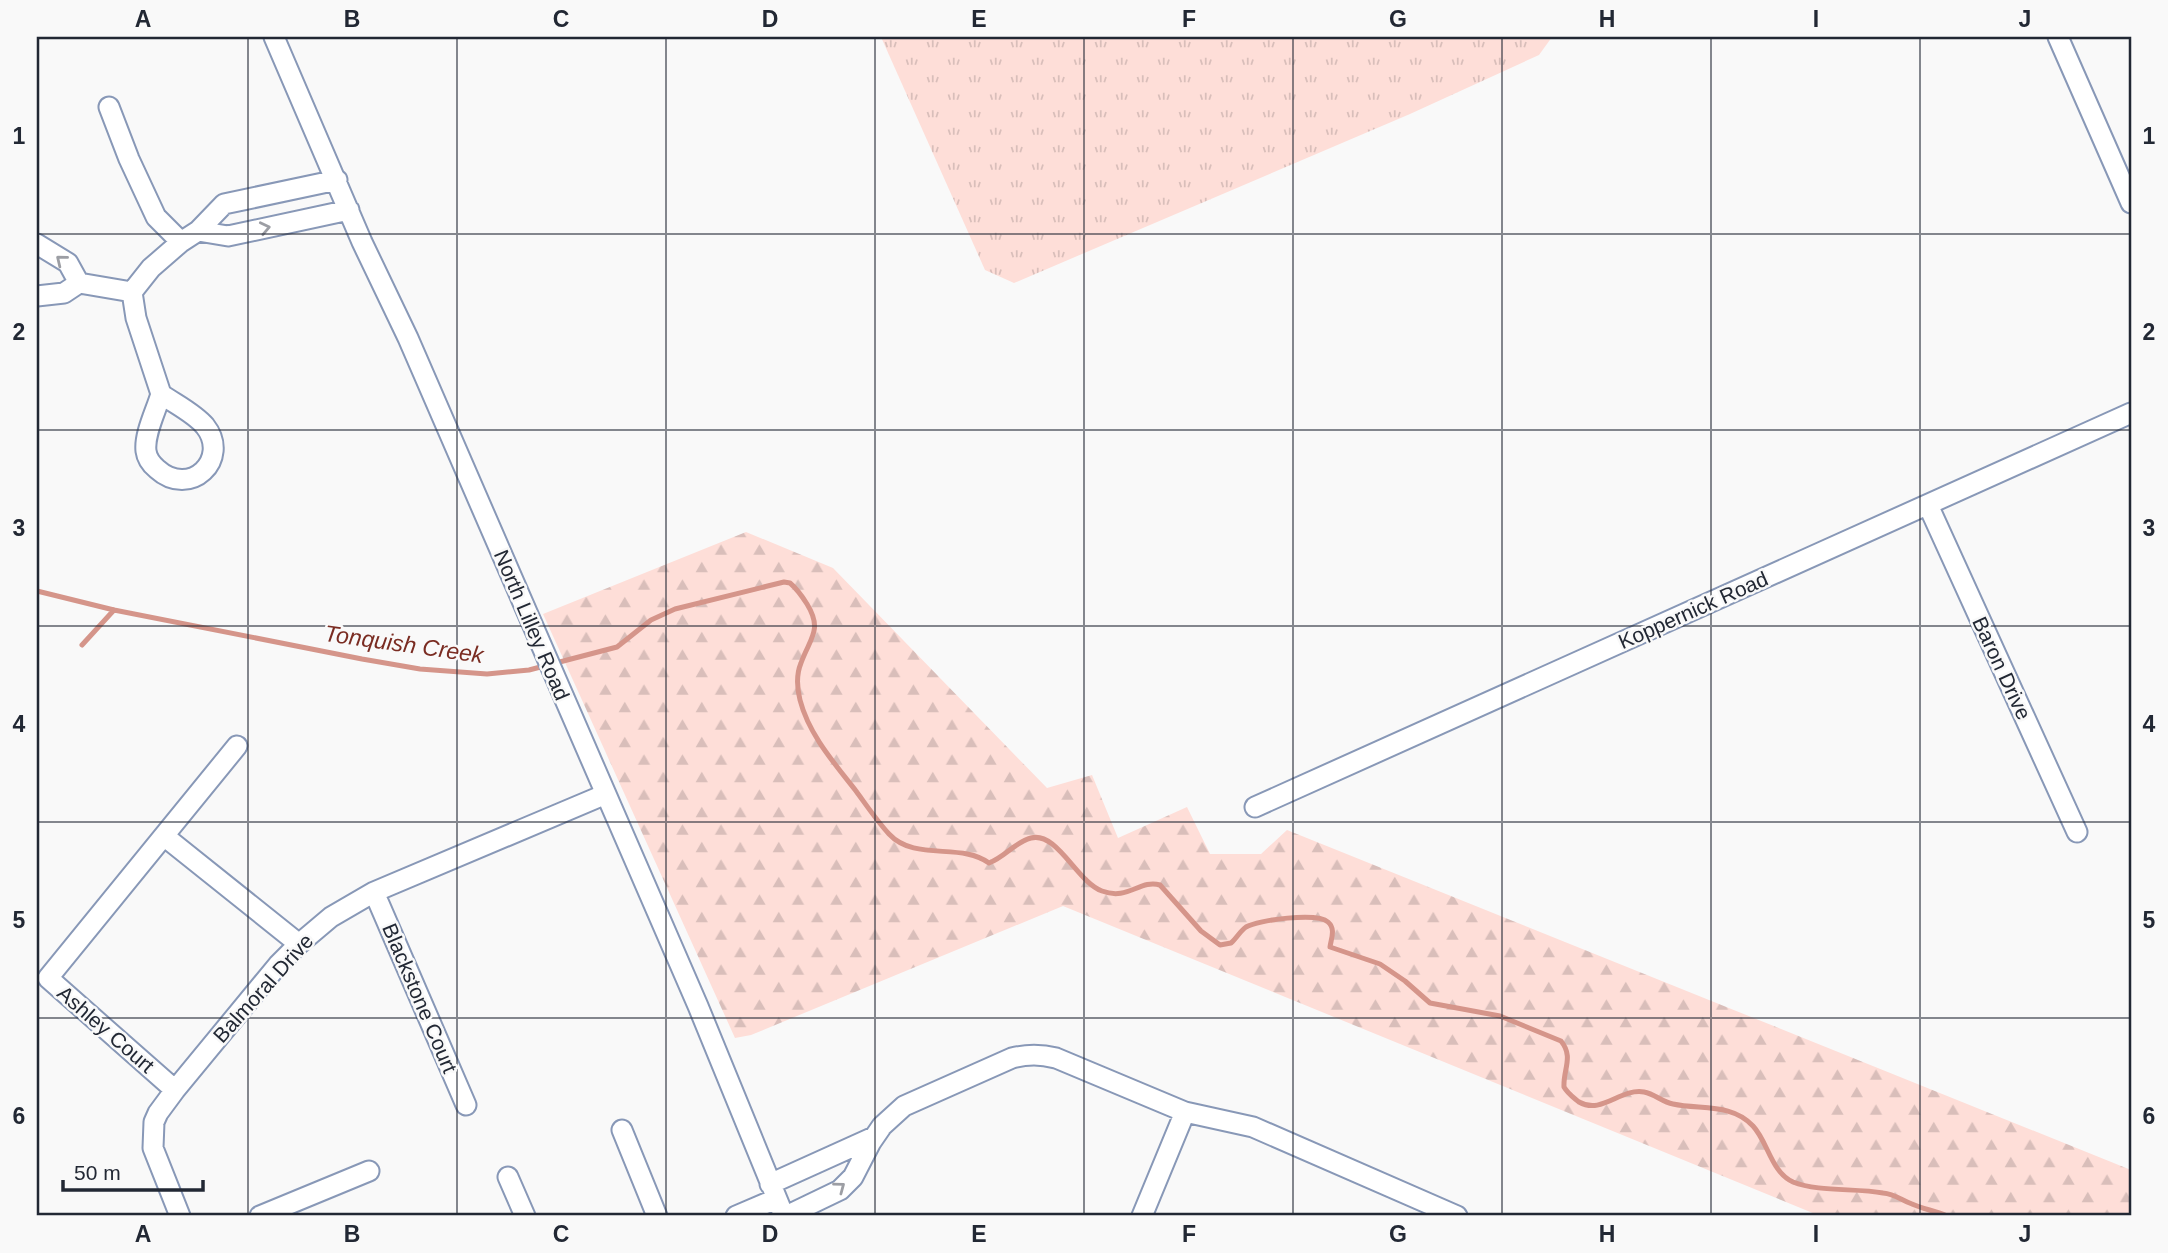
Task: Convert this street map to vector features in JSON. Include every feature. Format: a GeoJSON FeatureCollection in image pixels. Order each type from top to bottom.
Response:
{"type":"FeatureCollection","features":[{"type":"Feature","properties":{"kind":"street","name":"North Lilley Road"},"geometry":{"type":"LineString","coordinates":[[274,37],[408,338],[698,1006],[779,1204]]}},
{"type":"Feature","properties":{"kind":"street"},"geometry":{"type":"LineString","coordinates":[[2058,37],[2131,203]]}},
{"type":"Feature","properties":{"kind":"street"},"geometry":{"type":"LineString","coordinates":[[109,107],[156,217],[181,242]]}},
{"type":"Feature","properties":{"kind":"street"},"geometry":{"type":"LineString","coordinates":[[161,394],[136,318],[132,292],[151,268],[198,231],[224,204],[337,180]]}},
{"type":"Feature","properties":{"kind":"street"},"geometry":{"type":"LineString","coordinates":[[198,231],[228,236],[349,210]]}},
{"type":"Feature","properties":{"kind":"street"},"geometry":{"type":"LineString","coordinates":[[37,244],[68,263],[79,283]]}},
{"type":"Feature","properties":{"kind":"street"},"geometry":{"type":"LineString","coordinates":[[37,296],[64,293],[79,283],[132,292]]}},
{"type":"Feature","properties":{"kind":"street","name":"Koppernick Road"},"geometry":{"type":"LineString","coordinates":[[1255,807],[2131,413]]}},
{"type":"Feature","properties":{"kind":"street","name":"Baron Drive"},"geometry":{"type":"LineString","coordinates":[[1927,505],[2077,832]]}},
{"type":"Feature","properties":{"kind":"street","name":"Ashley Court"},"geometry":{"type":"LineString","coordinates":[[175,1090],[48,978],[237,746]]}},
{"type":"Feature","properties":{"kind":"street","name":"Balmoral Drive"},"geometry":{"type":"LineString","coordinates":[[180,1216],[156,1159],[152,1133],[158,1113],[278,965],[299,944],[331,917],[374,892],[606,794]]}},
{"type":"Feature","properties":{"kind":"street"},"geometry":{"type":"LineString","coordinates":[[164,836],[299,944]]}},
{"type":"Feature","properties":{"kind":"street","name":"Blackstone Court"},"geometry":{"type":"LineString","coordinates":[[374,892],[466,1105]]}},
{"type":"Feature","properties":{"kind":"street"},"geometry":{"type":"LineString","coordinates":[[736,1216],[840,1190],[853,1177],[874,1137],[904,1106],[1012,1058],[1041,1054],[1185,1112],[1253,1127],[1457,1216]]}},
{"type":"Feature","properties":{"kind":"street"},"geometry":{"type":"LineString","coordinates":[[1142,1216],[1185,1112]]}},
{"type":"Feature","properties":{"kind":"street"},"geometry":{"type":"LineString","coordinates":[[622,1130],[657,1216]]}},
{"type":"Feature","properties":{"kind":"street"},"geometry":{"type":"LineString","coordinates":[[779,1204],[874,1137]]}},
{"type":"Feature","properties":{"kind":"street"},"geometry":{"type":"LineString","coordinates":[[260,1216],[369,1171]]}},
{"type":"Feature","properties":{"kind":"street"},"geometry":{"type":"LineString","coordinates":[[509,1177],[525,1216]]}},
{"type":"Feature","properties":{"kind":"green space"},"geometry":{"type":"Polygon","coordinates":[[[881,37],[1552,37],[1539,55],[1410,114],[1014,283],[985,270],[881,37]]]}},
{"type":"Feature","properties":{"kind":"green space"},"geometry":{"type":"Polygon","coordinates":[[[746,532],[833,568],[1047,788],[1092,775],[1118,838],[1187,807],[1210,854],[1261,854],[1287,830],[2131,1170],[2131,1216],[1820,1216],[1063,906],[751,1035],[735,1038],[543,614],[746,532]]]}},
{"type":"Feature","properties":{"kind":"waterway","name":"Tonquish Creek"},"geometry":{"type":"LineString","coordinates":[[37,591],[114,610],[362,659],[420,669],[487,674],[529,670],[617,647],[651,620],[675,609],[784,582],[790,583],[812,613],[815,628],[798,677],[804,713],[831,760],[880,824],[900,842],[925,850],[978,857],[989,863],[1025,840],[1040,838],[1050,842],[1084,878],[1102,891],[1119,893],[1146,885],[1160,885],[1201,931],[1220,945],[1231,943],[1242,930],[1253,924],[1300,917],[1322,919],[1332,928],[1330,947],[1380,964],[1430,1003],[1500,1016],[1561,1041],[1567,1052],[1564,1087],[1579,1102],[1595,1105],[1627,1094],[1644,1092],[1673,1104],[1736,1114],[1753,1126],[1775,1164],[1793,1182],[1814,1187],[1887,1194],[1947,1216]]}},
{"type":"Feature","properties":{"kind":"waterway"},"geometry":{"type":"LineString","coordinates":[[82,645],[114,610]]}}]}
